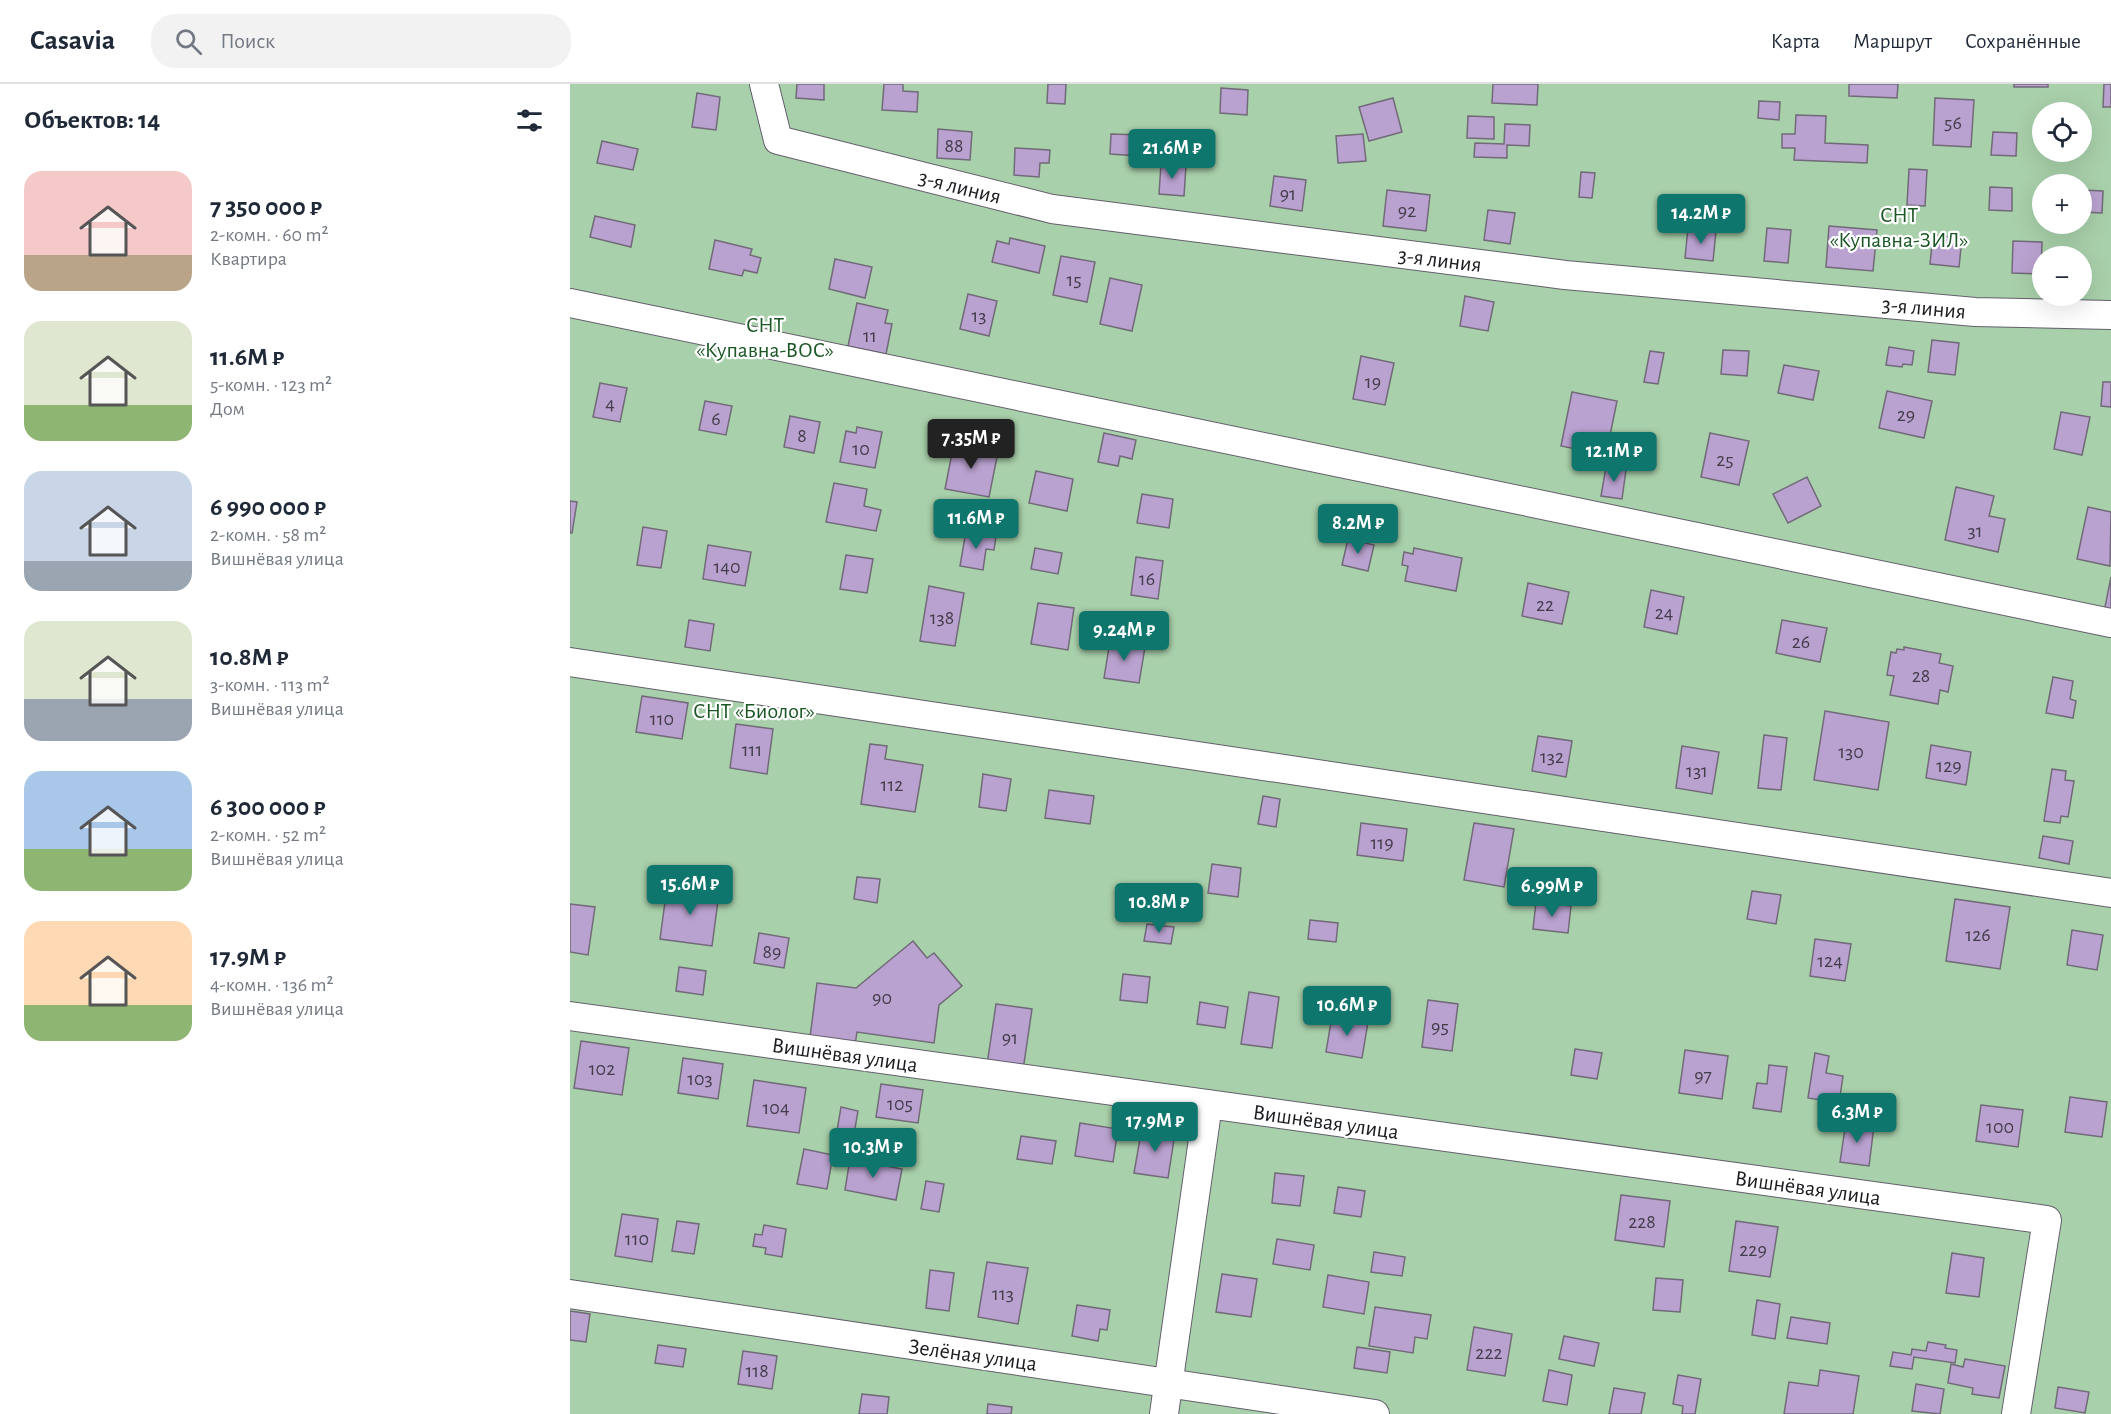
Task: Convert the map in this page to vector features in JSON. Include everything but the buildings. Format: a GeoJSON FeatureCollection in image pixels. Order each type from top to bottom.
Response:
{"type":"FeatureCollection","features":[{"type":"Feature","properties":{"kind":"street","name":"3-я линия"},"geometry":{"type":"LineString","coordinates":[[764,84],[778,140],[1052,209],[1565,275],[1975,312],[2111,315]]}},
{"type":"Feature","properties":{"kind":"street"},"geometry":{"type":"LineString","coordinates":[[570,303],[2111,623]]}},
{"type":"Feature","properties":{"kind":"street"},"geometry":{"type":"LineString","coordinates":[[570,662],[2111,893]]}},
{"type":"Feature","properties":{"kind":"street","name":"Вишнёвая улица"},"geometry":{"type":"LineString","coordinates":[[570,1016],[2047,1220],[2016,1414]]}},
{"type":"Feature","properties":{"kind":"street"},"geometry":{"type":"LineString","coordinates":[[1164,1414],[1208,1104]]}},
{"type":"Feature","properties":{"kind":"street","name":"Зелёная улица"},"geometry":{"type":"LineString","coordinates":[[570,1294],[1375,1414]]}},
{"type":"Feature","properties":{"kind":"green space"},"geometry":{"type":"Polygon","coordinates":[[[570,84],[2111,84],[2111,1414],[570,1414],[570,84]]]}},
{"type":"Feature","properties":{"kind":"park label","name":"СНТ «Купавна-ЗИЛ»"},"geometry":{"type":"Point","coordinates":[1899,226]}},
{"type":"Feature","properties":{"kind":"park label","name":"СНТ «Купавна-ВОС»"},"geometry":{"type":"Point","coordinates":[765,336]}},
{"type":"Feature","properties":{"kind":"park label","name":"СНТ «Биолог»"},"geometry":{"type":"Point","coordinates":[754,710]}}]}
